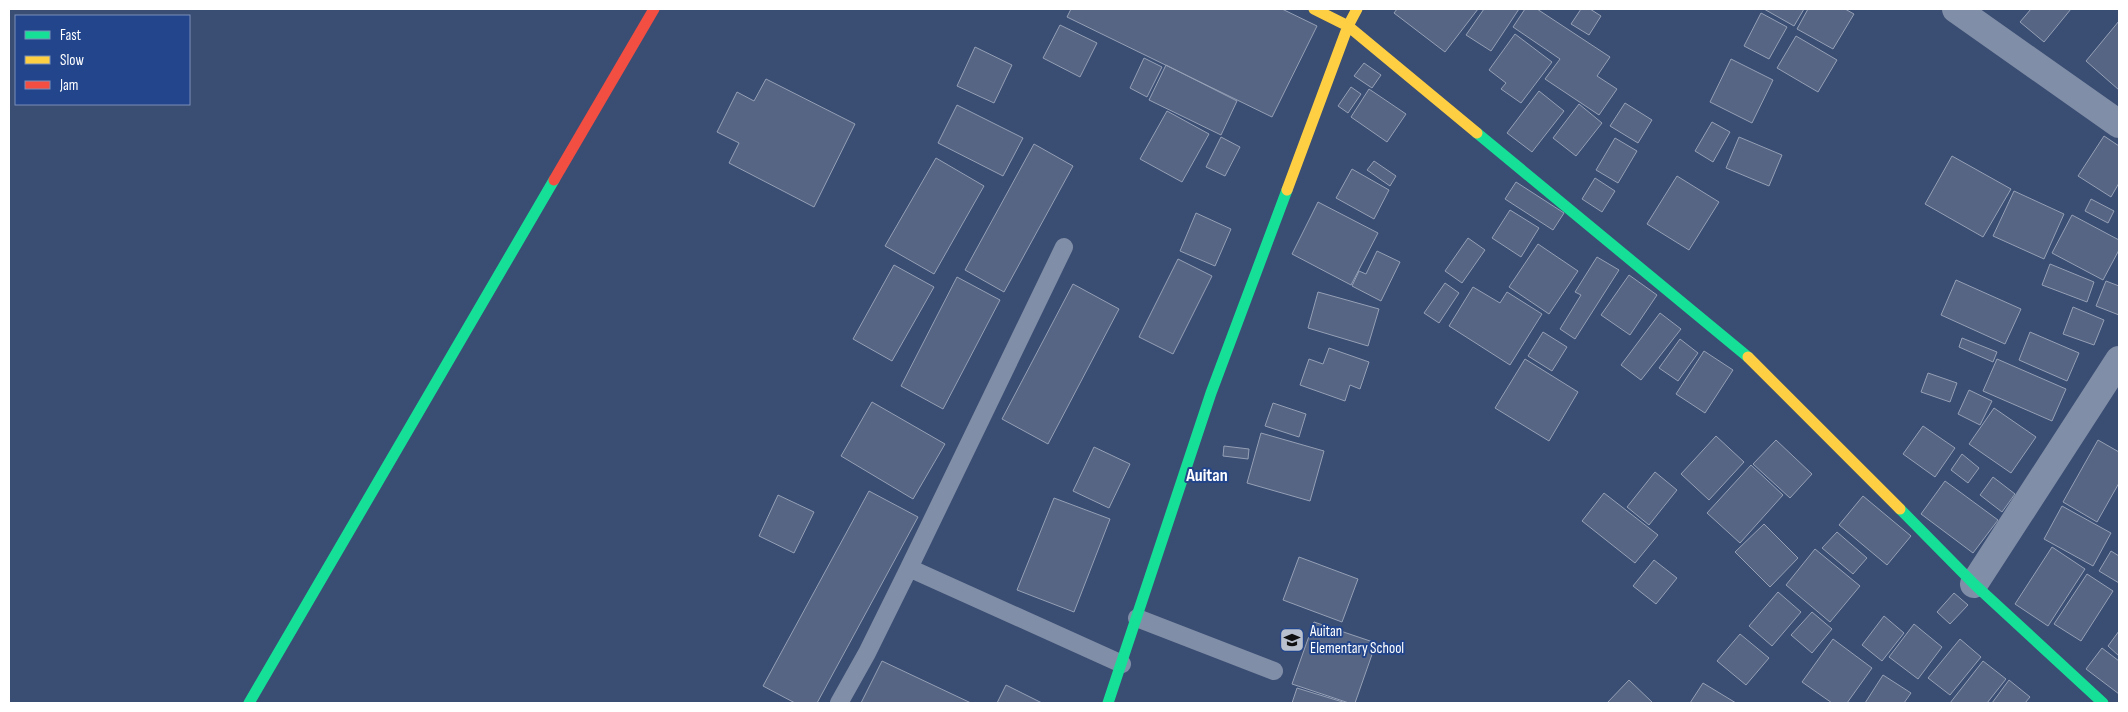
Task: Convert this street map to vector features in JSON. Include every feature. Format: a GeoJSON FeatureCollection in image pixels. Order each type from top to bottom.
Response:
{"type":"FeatureCollection","features":[{"type":"Feature","properties":{"kind":"street"},"geometry":{"type":"LineString","coordinates":[[249,703],[654,9]]}},
{"type":"Feature","properties":{"kind":"street"},"geometry":{"type":"LineString","coordinates":[[1314,9],[1348,26],[1752,360],[1974,584],[2103,703]]}},
{"type":"Feature","properties":{"kind":"street"},"geometry":{"type":"LineString","coordinates":[[1108,703],[1211,393],[1348,26],[1357,9]]}},
{"type":"Feature","properties":{"kind":"street"},"geometry":{"type":"LineString","coordinates":[[1956,9],[2119,124]]}},
{"type":"Feature","properties":{"kind":"street"},"geometry":{"type":"LineString","coordinates":[[1974,584],[2119,360]]}},
{"type":"Feature","properties":{"kind":"lane"},"geometry":{"type":"LineString","coordinates":[[839,703],[867,653],[909,568],[1064,247]]}},
{"type":"Feature","properties":{"kind":"lane"},"geometry":{"type":"LineString","coordinates":[[909,568],[1122,664]]}},
{"type":"Feature","properties":{"kind":"lane"},"geometry":{"type":"LineString","coordinates":[[1137,618],[1274,671]]}},
{"type":"Feature","properties":{"kind":"building"},"geometry":{"type":"Polygon","coordinates":[[[1071,9],[1282,9],[1317,26],[1272,117],[1067,17],[1071,9]]]}},
{"type":"Feature","properties":{"kind":"building"},"geometry":{"type":"Polygon","coordinates":[[[1397,9],[1478,9],[1445,52],[1394,13],[1397,9]]]}},
{"type":"Feature","properties":{"kind":"building"},"geometry":{"type":"Polygon","coordinates":[[[1484,9],[1519,9],[1491,51],[1466,35],[1484,9]]]}},
{"type":"Feature","properties":{"kind":"building"},"geometry":{"type":"Polygon","coordinates":[[[1525,9],[1537,9],[1610,57],[1597,76],[1617,89],[1599,115],[1545,79],[1560,59],[1513,27],[1525,9]]]}},
{"type":"Feature","properties":{"kind":"building"},"geometry":{"type":"Polygon","coordinates":[[[1581,9],[1590,9],[1601,16],[1589,35],[1571,24],[1581,9]]]}},
{"type":"Feature","properties":{"kind":"building"},"geometry":{"type":"Polygon","coordinates":[[[1764,9],[1804,9],[1794,26],[1764,9]]]}},
{"type":"Feature","properties":{"kind":"building"},"geometry":{"type":"Polygon","coordinates":[[[1808,9],[1845,9],[1854,14],[1833,49],[1797,29],[1808,9]]]}},
{"type":"Feature","properties":{"kind":"building"},"geometry":{"type":"Polygon","coordinates":[[[2031,9],[2071,9],[2044,42],[2020,22],[2031,9]]]}},
{"type":"Feature","properties":{"kind":"building"},"geometry":{"type":"Polygon","coordinates":[[[1761,13],[1787,27],[1769,59],[1744,46],[1761,13]]]}},
{"type":"Feature","properties":{"kind":"building"},"geometry":{"type":"Polygon","coordinates":[[[2119,21],[2119,90],[2086,61],[2119,21]]]}},
{"type":"Feature","properties":{"kind":"building"},"geometry":{"type":"Polygon","coordinates":[[[1060,25],[1097,43],[1080,77],[1043,58],[1060,25]]]}},
{"type":"Feature","properties":{"kind":"building"},"geometry":{"type":"Polygon","coordinates":[[[1515,34],[1552,62],[1521,103],[1501,89],[1506,83],[1489,70],[1515,34]]]}},
{"type":"Feature","properties":{"kind":"building"},"geometry":{"type":"Polygon","coordinates":[[[1796,36],[1837,60],[1818,92],[1777,68],[1796,36]]]}},
{"type":"Feature","properties":{"kind":"building"},"geometry":{"type":"Polygon","coordinates":[[[975,47],[1012,65],[994,103],[957,86],[975,47]]]}},
{"type":"Feature","properties":{"kind":"building"},"geometry":{"type":"Polygon","coordinates":[[[1144,58],[1162,67],[1147,97],[1130,88],[1144,58]]]}},
{"type":"Feature","properties":{"kind":"building"},"geometry":{"type":"Polygon","coordinates":[[[1731,59],[1773,80],[1752,123],[1710,102],[1731,59]]]}},
{"type":"Feature","properties":{"kind":"building"},"geometry":{"type":"Polygon","coordinates":[[[1364,63],[1381,75],[1372,88],[1354,76],[1364,63]]]}},
{"type":"Feature","properties":{"kind":"building"},"geometry":{"type":"Polygon","coordinates":[[[1166,65],[1237,101],[1221,135],[1149,100],[1166,65]]]}},
{"type":"Feature","properties":{"kind":"building"},"geometry":{"type":"Polygon","coordinates":[[[766,79],[855,124],[814,207],[729,163],[739,143],[717,132],[737,92],[754,101],[766,79]]]}},
{"type":"Feature","properties":{"kind":"building"},"geometry":{"type":"Polygon","coordinates":[[[1351,87],[1361,94],[1348,113],[1338,106],[1351,87]]]}},
{"type":"Feature","properties":{"kind":"building"},"geometry":{"type":"Polygon","coordinates":[[[1369,89],[1406,114],[1387,142],[1351,117],[1369,89]]]}},
{"type":"Feature","properties":{"kind":"building"},"geometry":{"type":"Polygon","coordinates":[[[1539,91],[1564,111],[1532,152],[1507,133],[1539,91]]]}},
{"type":"Feature","properties":{"kind":"building"},"geometry":{"type":"Polygon","coordinates":[[[1625,103],[1652,120],[1638,143],[1610,126],[1625,103]]]}},
{"type":"Feature","properties":{"kind":"building"},"geometry":{"type":"Polygon","coordinates":[[[1579,104],[1602,123],[1576,156],[1553,138],[1579,104]]]}},
{"type":"Feature","properties":{"kind":"building"},"geometry":{"type":"Polygon","coordinates":[[[957,105],[1023,138],[1003,176],[938,143],[957,105]]]}},
{"type":"Feature","properties":{"kind":"building"},"geometry":{"type":"Polygon","coordinates":[[[1167,111],[1209,134],[1182,182],[1140,159],[1167,111]]]}},
{"type":"Feature","properties":{"kind":"building"},"geometry":{"type":"Polygon","coordinates":[[[1712,122],[1730,132],[1713,162],[1695,151],[1712,122]]]}},
{"type":"Feature","properties":{"kind":"building"},"geometry":{"type":"Polygon","coordinates":[[[2104,136],[2119,146],[2119,183],[2111,197],[2078,176],[2104,136]]]}},
{"type":"Feature","properties":{"kind":"building"},"geometry":{"type":"Polygon","coordinates":[[[1221,137],[1240,147],[1225,176],[1206,167],[1221,137]]]}},
{"type":"Feature","properties":{"kind":"building"},"geometry":{"type":"Polygon","coordinates":[[[1739,137],[1782,155],[1769,186],[1726,168],[1739,137]]]}},
{"type":"Feature","properties":{"kind":"building"},"geometry":{"type":"Polygon","coordinates":[[[1615,138],[1637,151],[1618,183],[1596,170],[1615,138]]]}},
{"type":"Feature","properties":{"kind":"building"},"geometry":{"type":"Polygon","coordinates":[[[1034,144],[1073,166],[1004,292],[965,270],[1034,144]]]}},
{"type":"Feature","properties":{"kind":"building"},"geometry":{"type":"Polygon","coordinates":[[[1952,156],[2011,189],[1983,237],[1925,204],[1952,156]]]}},
{"type":"Feature","properties":{"kind":"building"},"geometry":{"type":"Polygon","coordinates":[[[936,158],[984,186],[934,274],[885,246],[936,158]]]}},
{"type":"Feature","properties":{"kind":"building"},"geometry":{"type":"Polygon","coordinates":[[[1374,161],[1396,176],[1390,186],[1367,170],[1374,161]]]}},
{"type":"Feature","properties":{"kind":"building"},"geometry":{"type":"Polygon","coordinates":[[[1352,169],[1389,190],[1374,219],[1336,198],[1352,169]]]}},
{"type":"Feature","properties":{"kind":"building"},"geometry":{"type":"Polygon","coordinates":[[[1677,176],[1719,202],[1689,250],[1647,224],[1677,176]]]}},
{"type":"Feature","properties":{"kind":"building"},"geometry":{"type":"Polygon","coordinates":[[[1595,178],[1615,191],[1602,212],[1582,199],[1595,178]]]}},
{"type":"Feature","properties":{"kind":"building"},"geometry":{"type":"Polygon","coordinates":[[[1516,182],[1564,213],[1553,230],[1505,199],[1516,182]]]}},
{"type":"Feature","properties":{"kind":"building"},"geometry":{"type":"Polygon","coordinates":[[[2014,191],[2064,214],[2044,259],[1993,236],[2014,191]]]}},
{"type":"Feature","properties":{"kind":"building"},"geometry":{"type":"Polygon","coordinates":[[[2091,199],[2114,211],[2108,223],[2085,211],[2091,199]]]}},
{"type":"Feature","properties":{"kind":"building"},"geometry":{"type":"Polygon","coordinates":[[[1318,202],[1378,233],[1351,285],[1292,254],[1318,202]]]}},
{"type":"Feature","properties":{"kind":"building"},"geometry":{"type":"Polygon","coordinates":[[[1510,210],[1539,228],[1521,257],[1492,238],[1510,210]]]}},
{"type":"Feature","properties":{"kind":"building"},"geometry":{"type":"Polygon","coordinates":[[[1196,213],[1231,229],[1215,266],[1180,251],[1196,213]]]}},
{"type":"Feature","properties":{"kind":"building"},"geometry":{"type":"Polygon","coordinates":[[[2072,215],[2119,240],[2119,250],[2103,280],[2052,253],[2072,215]]]}},
{"type":"Feature","properties":{"kind":"building"},"geometry":{"type":"Polygon","coordinates":[[[1468,238],[1485,250],[1462,283],[1445,271],[1468,238]]]}},
{"type":"Feature","properties":{"kind":"building"},"geometry":{"type":"Polygon","coordinates":[[[1538,244],[1578,271],[1549,314],[1509,287],[1538,244]]]}},
{"type":"Feature","properties":{"kind":"building"},"geometry":{"type":"Polygon","coordinates":[[[1377,251],[1400,262],[1381,301],[1352,286],[1359,271],[1366,274],[1377,251]]]}},
{"type":"Feature","properties":{"kind":"building"},"geometry":{"type":"Polygon","coordinates":[[[1597,257],[1619,270],[1575,339],[1560,329],[1581,295],[1575,292],[1597,257]]]}},
{"type":"Feature","properties":{"kind":"building"},"geometry":{"type":"Polygon","coordinates":[[[1178,259],[1212,276],[1173,354],[1139,337],[1178,259]]]}},
{"type":"Feature","properties":{"kind":"building"},"geometry":{"type":"Polygon","coordinates":[[[2050,264],[2094,282],[2087,302],[2042,285],[2050,264]]]}},
{"type":"Feature","properties":{"kind":"building"},"geometry":{"type":"Polygon","coordinates":[[[894,265],[934,287],[892,361],[853,339],[894,265]]]}},
{"type":"Feature","properties":{"kind":"building"},"geometry":{"type":"Polygon","coordinates":[[[1629,275],[1657,295],[1630,335],[1601,315],[1629,275]]]}},
{"type":"Feature","properties":{"kind":"building"},"geometry":{"type":"Polygon","coordinates":[[[957,277],[1000,300],[943,409],[901,386],[957,277]]]}},
{"type":"Feature","properties":{"kind":"building"},"geometry":{"type":"Polygon","coordinates":[[[1956,280],[2021,309],[2005,344],[1941,315],[1956,280]]]}},
{"type":"Feature","properties":{"kind":"building"},"geometry":{"type":"Polygon","coordinates":[[[2106,281],[2119,286],[2119,315],[2096,306],[2106,281]]]}},
{"type":"Feature","properties":{"kind":"building"},"geometry":{"type":"Polygon","coordinates":[[[1445,283],[1459,293],[1439,323],[1424,313],[1445,283]]]}},
{"type":"Feature","properties":{"kind":"building"},"geometry":{"type":"Polygon","coordinates":[[[1073,284],[1119,309],[1048,444],[1002,419],[1073,284]]]}},
{"type":"Feature","properties":{"kind":"building"},"geometry":{"type":"Polygon","coordinates":[[[1473,287],[1500,303],[1507,292],[1542,314],[1510,365],[1449,326],[1473,287]]]}},
{"type":"Feature","properties":{"kind":"building"},"geometry":{"type":"Polygon","coordinates":[[[1318,292],[1379,309],[1368,346],[1308,328],[1318,292]]]}},
{"type":"Feature","properties":{"kind":"building"},"geometry":{"type":"Polygon","coordinates":[[[2073,307],[2104,320],[2094,345],[2063,334],[2073,307]]]}},
{"type":"Feature","properties":{"kind":"building"},"geometry":{"type":"Polygon","coordinates":[[[1660,313],[1681,329],[1641,380],[1621,365],[1660,313]]]}},
{"type":"Feature","properties":{"kind":"building"},"geometry":{"type":"Polygon","coordinates":[[[1543,332],[1567,347],[1552,371],[1528,356],[1543,332]]]}},
{"type":"Feature","properties":{"kind":"building"},"geometry":{"type":"Polygon","coordinates":[[[2030,332],[2079,353],[2067,381],[2019,360],[2030,332]]]}},
{"type":"Feature","properties":{"kind":"building"},"geometry":{"type":"Polygon","coordinates":[[[1962,338],[1997,352],[1993,362],[1959,347],[1962,338]]]}},
{"type":"Feature","properties":{"kind":"building"},"geometry":{"type":"Polygon","coordinates":[[[1680,339],[1698,353],[1678,381],[1659,368],[1680,339]]]}},
{"type":"Feature","properties":{"kind":"building"},"geometry":{"type":"Polygon","coordinates":[[[1329,348],[1369,362],[1360,389],[1350,385],[1345,401],[1300,385],[1309,359],[1323,364],[1329,348]]]}},
{"type":"Feature","properties":{"kind":"building"},"geometry":{"type":"Polygon","coordinates":[[[1704,351],[1733,370],[1705,413],[1676,394],[1704,351]]]}},
{"type":"Feature","properties":{"kind":"building"},"geometry":{"type":"Polygon","coordinates":[[[1525,359],[1578,392],[1549,441],[1495,408],[1525,359]]]}},
{"type":"Feature","properties":{"kind":"building"},"geometry":{"type":"Polygon","coordinates":[[[1997,359],[2066,389],[2052,421],[1983,391],[1997,359]]]}},
{"type":"Feature","properties":{"kind":"building"},"geometry":{"type":"Polygon","coordinates":[[[1928,373],[1957,383],[1950,402],[1921,392],[1928,373]]]}},
{"type":"Feature","properties":{"kind":"building"},"geometry":{"type":"Polygon","coordinates":[[[1969,390],[1992,401],[1980,425],[1958,414],[1969,390]]]}},
{"type":"Feature","properties":{"kind":"building"},"geometry":{"type":"Polygon","coordinates":[[[872,402],[945,444],[913,499],[841,456],[872,402]]]}},
{"type":"Feature","properties":{"kind":"building"},"geometry":{"type":"Polygon","coordinates":[[[1273,403],[1306,414],[1299,437],[1265,426],[1273,403]]]}},
{"type":"Feature","properties":{"kind":"building"},"geometry":{"type":"Polygon","coordinates":[[[1994,408],[2036,437],[2011,473],[1969,444],[1994,408]]]}},
{"type":"Feature","properties":{"kind":"building"},"geometry":{"type":"Polygon","coordinates":[[[1923,426],[1955,448],[1935,477],[1903,454],[1923,426]]]}},
{"type":"Feature","properties":{"kind":"building"},"geometry":{"type":"Polygon","coordinates":[[[1261,433],[1324,451],[1310,501],[1247,483],[1261,433]]]}},
{"type":"Feature","properties":{"kind":"building"},"geometry":{"type":"Polygon","coordinates":[[[1716,436],[1744,462],[1709,500],[1681,474],[1716,436]]]}},
{"type":"Feature","properties":{"kind":"building"},"geometry":{"type":"Polygon","coordinates":[[[1776,440],[1812,474],[1790,498],[1753,464],[1776,440]]]}},
{"type":"Feature","properties":{"kind":"building"},"geometry":{"type":"Polygon","coordinates":[[[2098,440],[2119,452],[2119,483],[2097,522],[2063,502],[2098,440]]]}},
{"type":"Feature","properties":{"kind":"building"},"geometry":{"type":"Polygon","coordinates":[[[1224,446],[1249,449],[1248,459],[1223,456],[1224,446]]]}},
{"type":"Feature","properties":{"kind":"building"},"geometry":{"type":"Polygon","coordinates":[[[1094,447],[1130,464],[1109,508],[1073,491],[1094,447]]]}},
{"type":"Feature","properties":{"kind":"building"},"geometry":{"type":"Polygon","coordinates":[[[1962,454],[1979,468],[1968,483],[1951,470],[1962,454]]]}},
{"type":"Feature","properties":{"kind":"building"},"geometry":{"type":"Polygon","coordinates":[[[1751,465],[1783,495],[1740,543],[1707,513],[1751,465]]]}},
{"type":"Feature","properties":{"kind":"building"},"geometry":{"type":"Polygon","coordinates":[[[1655,472],[1677,490],[1649,525],[1627,507],[1655,472]]]}},
{"type":"Feature","properties":{"kind":"building"},"geometry":{"type":"Polygon","coordinates":[[[1993,477],[2015,494],[2002,512],[1980,495],[1993,477]]]}},
{"type":"Feature","properties":{"kind":"building"},"geometry":{"type":"Polygon","coordinates":[[[1945,481],[1998,520],[1973,553],[1921,514],[1945,481]]]}},
{"type":"Feature","properties":{"kind":"building"},"geometry":{"type":"Polygon","coordinates":[[[869,491],[918,517],[817,703],[795,703],[763,686],[869,491]]]}},
{"type":"Feature","properties":{"kind":"building"},"geometry":{"type":"Polygon","coordinates":[[[1604,493],[1658,535],[1635,563],[1582,521],[1604,493]]]}},
{"type":"Feature","properties":{"kind":"building"},"geometry":{"type":"Polygon","coordinates":[[[778,495],[814,512],[794,553],[759,536],[778,495]]]}},
{"type":"Feature","properties":{"kind":"building"},"geometry":{"type":"Polygon","coordinates":[[[1863,496],[1911,536],[1887,565],[1839,525],[1863,496]]]}},
{"type":"Feature","properties":{"kind":"building"},"geometry":{"type":"Polygon","coordinates":[[[1054,498],[1110,519],[1074,612],[1017,590],[1054,498]]]}},
{"type":"Feature","properties":{"kind":"building"},"geometry":{"type":"Polygon","coordinates":[[[2062,506],[2111,533],[2093,566],[2044,539],[2062,506]]]}},
{"type":"Feature","properties":{"kind":"building"},"geometry":{"type":"Polygon","coordinates":[[[1764,524],[1798,558],[1770,587],[1735,552],[1764,524]]]}},
{"type":"Feature","properties":{"kind":"building"},"geometry":{"type":"Polygon","coordinates":[[[1837,532],[1867,558],[1853,574],[1822,548],[1837,532]]]}},
{"type":"Feature","properties":{"kind":"building"},"geometry":{"type":"Polygon","coordinates":[[[2052,547],[2085,569],[2048,626],[2015,604],[2052,547]]]}},
{"type":"Feature","properties":{"kind":"building"},"geometry":{"type":"Polygon","coordinates":[[[1815,549],[1860,586],[1830,622],[1786,585],[1815,549]]]}},
{"type":"Feature","properties":{"kind":"building"},"geometry":{"type":"Polygon","coordinates":[[[2111,551],[2119,556],[2119,583],[2099,571],[2111,551]]]}},
{"type":"Feature","properties":{"kind":"building"},"geometry":{"type":"Polygon","coordinates":[[[1299,557],[1358,579],[1342,622],[1283,600],[1299,557]]]}},
{"type":"Feature","properties":{"kind":"building"},"geometry":{"type":"Polygon","coordinates":[[[1654,560],[1677,578],[1656,604],[1633,586],[1654,560]]]}},
{"type":"Feature","properties":{"kind":"building"},"geometry":{"type":"Polygon","coordinates":[[[2087,574],[2113,591],[2081,641],[2054,624],[2087,574]]]}},
{"type":"Feature","properties":{"kind":"building"},"geometry":{"type":"Polygon","coordinates":[[[1778,592],[1801,612],[1772,646],[1749,626],[1778,592]]]}},
{"type":"Feature","properties":{"kind":"building"},"geometry":{"type":"Polygon","coordinates":[[[1954,593],[1968,605],[1950,624],[1937,612],[1954,593]]]}},
{"type":"Feature","properties":{"kind":"building"},"geometry":{"type":"Polygon","coordinates":[[[1812,612],[1832,629],[1812,653],[1791,635],[1812,612]]]}},
{"type":"Feature","properties":{"kind":"building"},"geometry":{"type":"Polygon","coordinates":[[[1884,616],[1904,633],[1882,661],[1862,645],[1884,616]]]}},
{"type":"Feature","properties":{"kind":"building"},"geometry":{"type":"Polygon","coordinates":[[[1314,622],[1376,643],[1355,703],[1349,703],[1292,684],[1314,622]]]}},
{"type":"Feature","properties":{"kind":"building"},"geometry":{"type":"Polygon","coordinates":[[[1914,624],[1942,647],[1918,679],[1889,657],[1914,624]]]}},
{"type":"Feature","properties":{"kind":"building"},"geometry":{"type":"Polygon","coordinates":[[[2119,631],[2119,656],[2108,646],[2119,631]]]}},
{"type":"Feature","properties":{"kind":"building"},"geometry":{"type":"Polygon","coordinates":[[[1740,634],[1769,658],[1746,685],[1717,661],[1740,634]]]}},
{"type":"Feature","properties":{"kind":"building"},"geometry":{"type":"Polygon","coordinates":[[[1833,639],[1872,668],[1847,703],[1832,703],[1802,682],[1833,639]]]}},
{"type":"Feature","properties":{"kind":"building"},"geometry":{"type":"Polygon","coordinates":[[[1960,639],[1981,657],[1950,695],[1928,678],[1960,639]]]}},
{"type":"Feature","properties":{"kind":"building"},"geometry":{"type":"Polygon","coordinates":[[[2102,648],[2119,661],[2119,694],[2086,669],[2102,648]]]}},
{"type":"Feature","properties":{"kind":"building"},"geometry":{"type":"Polygon","coordinates":[[[882,661],[971,703],[861,703],[882,661]]]}},
{"type":"Feature","properties":{"kind":"building"},"geometry":{"type":"Polygon","coordinates":[[[1983,661],[2006,679],[1987,703],[1950,703],[1983,661]]]}},
{"type":"Feature","properties":{"kind":"building"},"geometry":{"type":"Polygon","coordinates":[[[1883,675],[1911,693],[1904,703],[1865,703],[1883,675]]]}},
{"type":"Feature","properties":{"kind":"building"},"geometry":{"type":"Polygon","coordinates":[[[1629,680],[1653,703],[1607,703],[1629,680]]]}},
{"type":"Feature","properties":{"kind":"building"},"geometry":{"type":"Polygon","coordinates":[[[2009,680],[2030,697],[2025,703],[1992,703],[2009,680]]]}},
{"type":"Feature","properties":{"kind":"building"},"geometry":{"type":"Polygon","coordinates":[[[1703,683],[1736,703],[1690,703],[1703,683]]]}},
{"type":"Feature","properties":{"kind":"building"},"geometry":{"type":"Polygon","coordinates":[[[1006,685],[1042,703],[997,703],[1006,685]]]}},
{"type":"Feature","properties":{"kind":"building"},"geometry":{"type":"Polygon","coordinates":[[[1297,688],[1346,703],[1292,703],[1297,688]]]}},
{"type":"Feature","properties":{"kind":"traffic: fast"},"geometry":{"type":"LineString","coordinates":[[1477,133],[1748,357]]}},
{"type":"Feature","properties":{"kind":"traffic: fast"},"geometry":{"type":"LineString","coordinates":[[249,703],[554,180]]}},
{"type":"Feature","properties":{"kind":"traffic: fast"},"geometry":{"type":"LineString","coordinates":[[1108,703],[1211,393],[1287,190]]}},
{"type":"Feature","properties":{"kind":"traffic: fast"},"geometry":{"type":"LineString","coordinates":[[1900,509],[1974,584],[2103,703]]}},
{"type":"Feature","properties":{"kind":"traffic: slow"},"geometry":{"type":"LineString","coordinates":[[1314,9],[1348,26],[1477,133]]}},
{"type":"Feature","properties":{"kind":"traffic: slow"},"geometry":{"type":"LineString","coordinates":[[1287,190],[1348,26],[1357,9]]}},
{"type":"Feature","properties":{"kind":"traffic: slow"},"geometry":{"type":"LineString","coordinates":[[1748,357],[1900,509]]}},
{"type":"Feature","properties":{"kind":"traffic: jam"},"geometry":{"type":"LineString","coordinates":[[554,180],[654,9]]}},
{"type":"Feature","properties":{"kind":"place","name":"Auitan Elementary School"},"geometry":{"type":"Point","coordinates":[1292,640]}},
{"type":"Feature","properties":{"kind":"district","name":"Auitan"},"geometry":{"type":"Point","coordinates":[1207,475]}}]}
